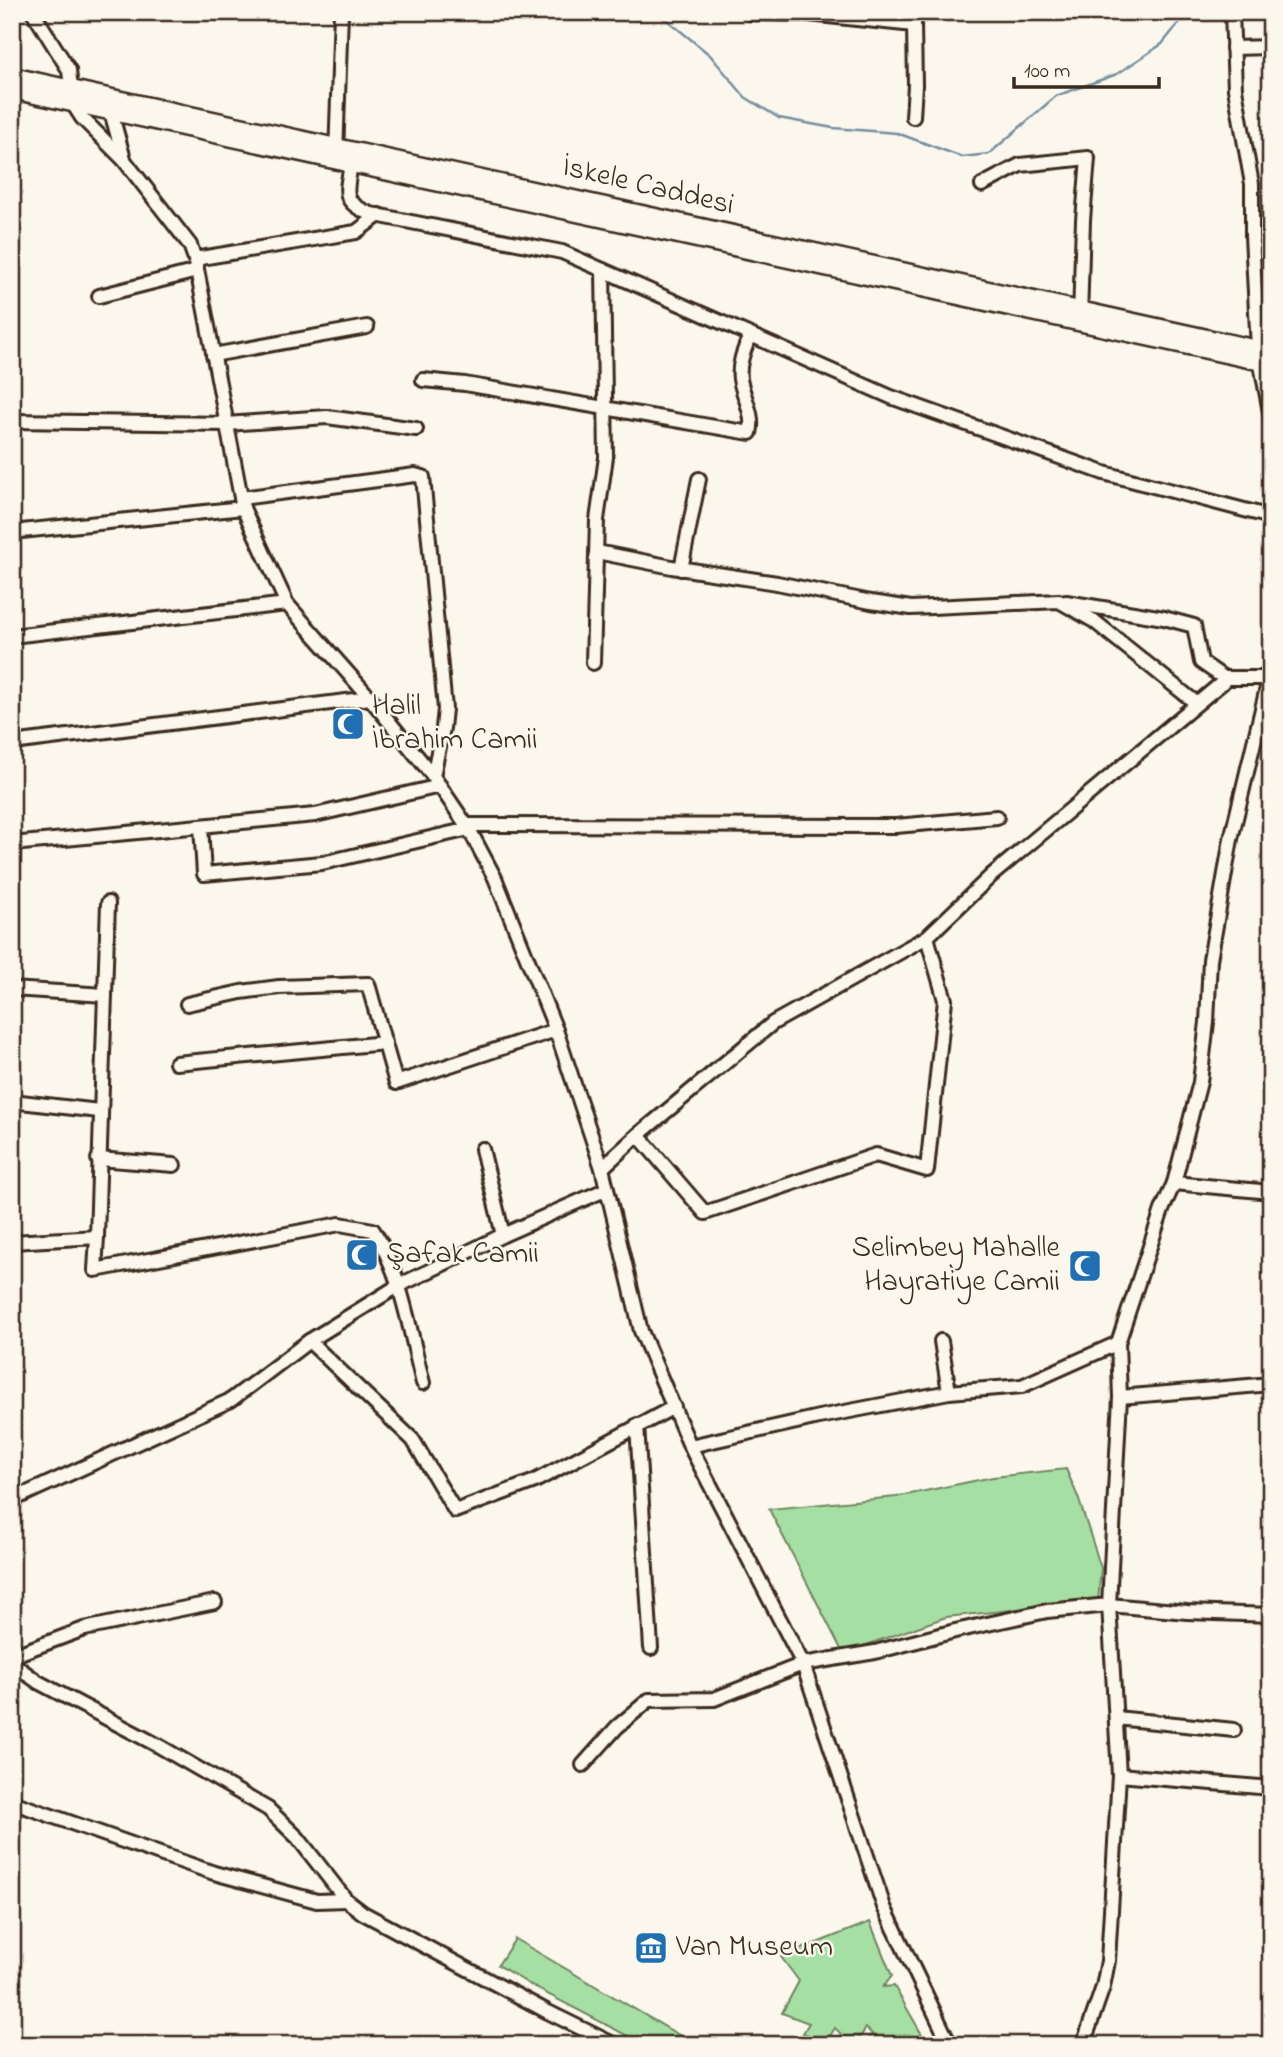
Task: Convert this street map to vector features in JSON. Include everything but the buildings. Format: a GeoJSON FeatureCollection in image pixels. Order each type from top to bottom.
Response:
{"type":"FeatureCollection","features":[{"type":"Feature","properties":{"kind":"main road","name":"İskele Caddesi"},"geometry":{"type":"LineString","coordinates":[[12,76],[72,96],[341,158],[866,264],[1265,356]]}},
{"type":"Feature","properties":{"kind":"main road"},"geometry":{"type":"LineString","coordinates":[[12,90],[72,96],[111,112],[341,158],[1080,315]]}},
{"type":"Feature","properties":{"kind":"street"},"geometry":{"type":"LineString","coordinates":[[33,12],[69,70],[72,96],[82,118],[124,160],[190,245],[242,503],[288,604],[370,698],[437,781],[468,827],[495,878],[556,1030],[602,1168],[641,1331],[690,1446],[803,1664],[884,1907],[950,2045]]}},
{"type":"Feature","properties":{"kind":"street"},"geometry":{"type":"LineString","coordinates":[[341,12],[341,158],[346,194],[360,209],[562,252],[891,397],[1104,473],[1271,517]]}},
{"type":"Feature","properties":{"kind":"street"},"geometry":{"type":"LineString","coordinates":[[1232,12],[1235,89],[1252,184],[1252,236],[1271,416]]}},
{"type":"Feature","properties":{"kind":"street"},"geometry":{"type":"LineString","coordinates":[[751,13],[915,18],[913,117]]}},
{"type":"Feature","properties":{"kind":"street"},"geometry":{"type":"LineString","coordinates":[[1233,48],[1271,47]]}},
{"type":"Feature","properties":{"kind":"street"},"geometry":{"type":"LineString","coordinates":[[111,112],[124,160]]}},
{"type":"Feature","properties":{"kind":"street"},"geometry":{"type":"LineString","coordinates":[[982,185],[1020,165],[1088,158],[1080,315]]}},
{"type":"Feature","properties":{"kind":"street"},"geometry":{"type":"LineString","coordinates":[[99,296],[196,265],[356,232],[379,215]]}},
{"type":"Feature","properties":{"kind":"street"},"geometry":{"type":"LineString","coordinates":[[593,663],[597,520],[606,457],[603,270]]}},
{"type":"Feature","properties":{"kind":"street"},"geometry":{"type":"LineString","coordinates":[[213,355],[368,327]]}},
{"type":"Feature","properties":{"kind":"street"},"geometry":{"type":"LineString","coordinates":[[423,380],[465,384],[750,433],[752,424],[740,379],[740,364],[750,337]]}},
{"type":"Feature","properties":{"kind":"street"},"geometry":{"type":"LineString","coordinates":[[12,421],[226,424],[327,417],[416,429]]}},
{"type":"Feature","properties":{"kind":"street"},"geometry":{"type":"LineString","coordinates":[[12,533],[242,503],[415,475],[423,477],[445,709],[437,781]]}},
{"type":"Feature","properties":{"kind":"street"},"geometry":{"type":"LineString","coordinates":[[681,569],[699,479]]}},
{"type":"Feature","properties":{"kind":"street"},"geometry":{"type":"LineString","coordinates":[[597,552],[681,569],[776,583],[871,603],[911,608],[1059,601],[1164,618],[1194,626],[1201,662],[1224,678],[1270,676],[1231,839],[1209,960],[1207,1022],[1200,1082],[1174,1183],[1162,1210],[1118,1343],[1120,1397],[1109,1605],[1119,1775],[1108,1961],[1103,1987],[1083,2045]]}},
{"type":"Feature","properties":{"kind":"street"},"geometry":{"type":"LineString","coordinates":[[1059,601],[1094,621],[1196,703]]}},
{"type":"Feature","properties":{"kind":"street"},"geometry":{"type":"LineString","coordinates":[[12,636],[288,604]]}},
{"type":"Feature","properties":{"kind":"street"},"geometry":{"type":"LineString","coordinates":[[602,1168],[773,1023],[928,937],[992,875],[1223,682],[1224,678]]}},
{"type":"Feature","properties":{"kind":"street"},"geometry":{"type":"LineString","coordinates":[[12,743],[370,698]]}},
{"type":"Feature","properties":{"kind":"street"},"geometry":{"type":"LineString","coordinates":[[12,844],[315,816],[437,781]]}},
{"type":"Feature","properties":{"kind":"street"},"geometry":{"type":"LineString","coordinates":[[201,826],[204,874],[322,863],[468,827],[896,826],[997,817]]}},
{"type":"Feature","properties":{"kind":"street"},"geometry":{"type":"LineString","coordinates":[[108,903],[95,1270],[340,1224],[373,1230],[384,1245],[398,1286],[423,1383]]}},
{"type":"Feature","properties":{"kind":"street"},"geometry":{"type":"LineString","coordinates":[[638,1135],[705,1213],[876,1155],[927,1170],[945,1000],[928,937]]}},
{"type":"Feature","properties":{"kind":"street"},"geometry":{"type":"LineString","coordinates":[[187,1004],[279,987],[368,984],[397,1083],[556,1030]]}},
{"type":"Feature","properties":{"kind":"street"},"geometry":{"type":"LineString","coordinates":[[12,989],[105,995]]}},
{"type":"Feature","properties":{"kind":"street"},"geometry":{"type":"LineString","coordinates":[[176,1063],[385,1043]]}},
{"type":"Feature","properties":{"kind":"street"},"geometry":{"type":"LineString","coordinates":[[12,1101],[99,1111]]}},
{"type":"Feature","properties":{"kind":"street"},"geometry":{"type":"LineString","coordinates":[[482,1149],[503,1235]]}},
{"type":"Feature","properties":{"kind":"street"},"geometry":{"type":"LineString","coordinates":[[98,1159],[174,1165]]}},
{"type":"Feature","properties":{"kind":"street"},"geometry":{"type":"LineString","coordinates":[[1174,1183],[1271,1192]]}},
{"type":"Feature","properties":{"kind":"street"},"geometry":{"type":"LineString","coordinates":[[12,1500],[231,1400],[309,1340],[398,1286],[607,1189]]}},
{"type":"Feature","properties":{"kind":"street"},"geometry":{"type":"LineString","coordinates":[[12,1242],[96,1237]]}},
{"type":"Feature","properties":{"kind":"street"},"geometry":{"type":"LineString","coordinates":[[309,1340],[413,1440],[455,1511],[535,1481],[674,1407]]}},
{"type":"Feature","properties":{"kind":"street"},"geometry":{"type":"LineString","coordinates":[[941,1341],[949,1392]]}},
{"type":"Feature","properties":{"kind":"street"},"geometry":{"type":"LineString","coordinates":[[690,1446],[949,1392],[1022,1386],[1118,1343]]}},
{"type":"Feature","properties":{"kind":"street"},"geometry":{"type":"LineString","coordinates":[[1120,1397],[1271,1384]]}},
{"type":"Feature","properties":{"kind":"street"},"geometry":{"type":"LineString","coordinates":[[637,1425],[651,1648]]}},
{"type":"Feature","properties":{"kind":"street"},"geometry":{"type":"LineString","coordinates":[[12,1656],[84,1629],[215,1601]]}},
{"type":"Feature","properties":{"kind":"street"},"geometry":{"type":"LineString","coordinates":[[583,1765],[617,1727],[649,1700],[714,1699],[803,1664],[875,1651],[1047,1611],[1109,1605],[1187,1612],[1271,1615]]}},
{"type":"Feature","properties":{"kind":"street"},"geometry":{"type":"LineString","coordinates":[[12,1663],[38,1682],[159,1745],[268,1809],[298,1838],[346,1900],[384,1926],[614,2045]]}},
{"type":"Feature","properties":{"kind":"street"},"geometry":{"type":"LineString","coordinates":[[1116,1718],[1234,1730]]}},
{"type":"Feature","properties":{"kind":"street"},"geometry":{"type":"LineString","coordinates":[[1119,1775],[1271,1787]]}},
{"type":"Feature","properties":{"kind":"street"},"geometry":{"type":"LineString","coordinates":[[12,1802],[214,1873],[317,1901],[346,1900]]}},
{"type":"Feature","properties":{"kind":"green space"},"geometry":{"type":"Polygon","coordinates":[[[1066,1469],[1101,1568],[1098,1601],[946,1617],[843,1653],[769,1509],[896,1497],[993,1477],[1066,1469]]]}},
{"type":"Feature","properties":{"kind":"green space"},"geometry":{"type":"Polygon","coordinates":[[[870,1922],[892,1976],[883,1987],[894,1986],[928,2045],[865,2045],[872,2034],[866,2028],[855,2045],[837,2045],[841,2034],[835,2028],[825,2044],[803,2033],[809,2023],[782,2013],[799,1981],[781,1957],[870,1922]]]}},
{"type":"Feature","properties":{"kind":"green space"},"geometry":{"type":"Polygon","coordinates":[[[515,1939],[696,2045],[645,2045],[532,1986],[498,1965],[515,1939]]]}},
{"type":"Feature","properties":{"kind":"waterway"},"geometry":{"type":"LineString","coordinates":[[651,12],[667,20],[710,55],[745,97],[779,118],[833,128],[897,133],[962,157],[989,154],[1056,96],[1117,74],[1162,44],[1188,12]]}},
{"type":"Feature","properties":{"kind":"place","name":"Halil İbrahim Camii"},"geometry":{"type":"Point","coordinates":[348,724]}},
{"type":"Feature","properties":{"kind":"place","name":"Şafak Camii"},"geometry":{"type":"Point","coordinates":[362,1255]}},
{"type":"Feature","properties":{"kind":"place","name":"Selimbey Mahalle Hayratiye Camii"},"geometry":{"type":"Point","coordinates":[1085,1266]}},
{"type":"Feature","properties":{"kind":"place","name":"Van Museum"},"geometry":{"type":"Point","coordinates":[651,1948]}}]}
